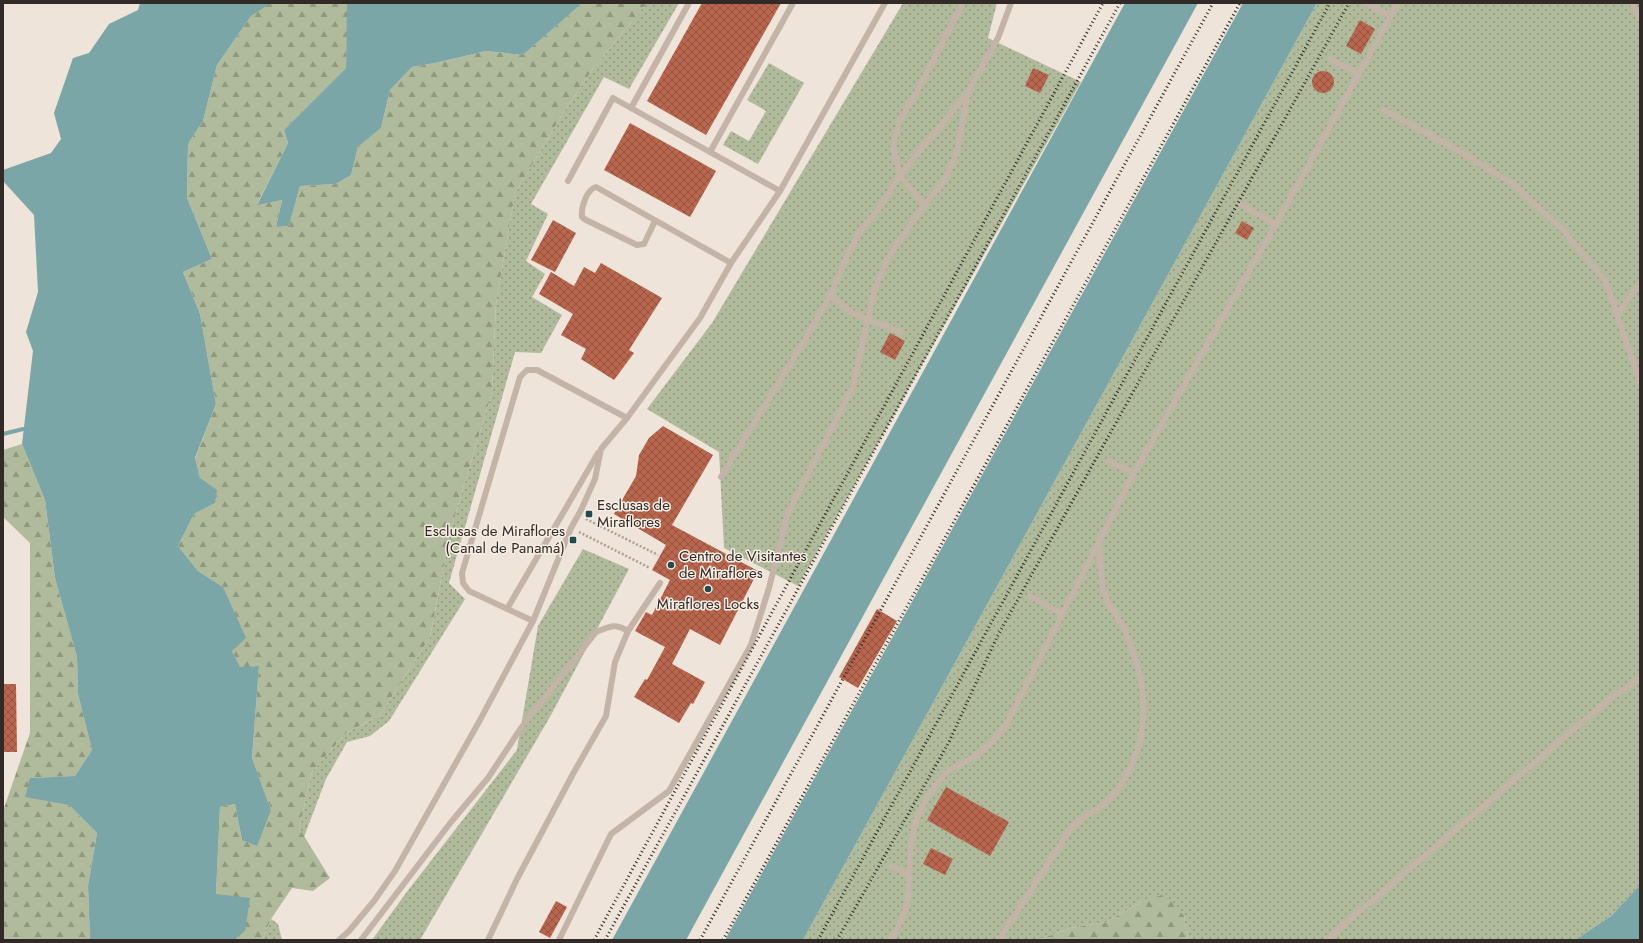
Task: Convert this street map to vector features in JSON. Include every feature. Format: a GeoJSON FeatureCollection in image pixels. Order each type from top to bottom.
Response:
{"type":"FeatureCollection","features":[{"type":"Feature","properties":{"kind":"lane"},"geometry":{"type":"LineString","coordinates":[[631,108],[690,3]]}},
{"type":"Feature","properties":{"kind":"lane"},"geometry":{"type":"LineString","coordinates":[[710,152],[794,3]]}},
{"type":"Feature","properties":{"kind":"lane"},"geometry":{"type":"LineString","coordinates":[[507,609],[601,449],[627,418],[700,318],[731,263],[780,191],[884,3]]}},
{"type":"Feature","properties":{"kind":"lane"},"geometry":{"type":"LineString","coordinates":[[924,206],[900,176],[893,146],[900,119],[912,101],[963,3]]}},
{"type":"Feature","properties":{"kind":"lane"},"geometry":{"type":"LineString","coordinates":[[721,477],[830,296],[849,252],[862,228],[878,210],[900,176],[968,92],[998,38],[1011,3]]}},
{"type":"Feature","properties":{"kind":"lane"},"geometry":{"type":"LineString","coordinates":[[1366,3],[1391,16]]}},
{"type":"Feature","properties":{"kind":"lane"},"geometry":{"type":"LineString","coordinates":[[891,940],[900,924],[908,899],[912,836],[921,808],[944,776],[953,768],[979,754],[1000,734],[1134,473],[1276,224],[1398,3]]}},
{"type":"Feature","properties":{"kind":"lane"},"geometry":{"type":"LineString","coordinates":[[1632,3],[1640,19]]}},
{"type":"Feature","properties":{"kind":"lane"},"geometry":{"type":"LineString","coordinates":[[1330,59],[1359,74]]}},
{"type":"Feature","properties":{"kind":"lane"},"geometry":{"type":"LineString","coordinates":[[559,940],[611,834],[669,791],[751,645],[769,588],[788,513],[853,387],[875,288],[888,258],[924,206],[944,182],[957,152],[968,92]]}},
{"type":"Feature","properties":{"kind":"lane"},"geometry":{"type":"LineString","coordinates":[[568,181],[613,98],[780,191]]}},
{"type":"Feature","properties":{"kind":"lane"},"geometry":{"type":"LineString","coordinates":[[1384,110],[1454,148],[1513,184],[1564,231],[1606,282],[1640,382]]}},
{"type":"Feature","properties":{"kind":"lane"},"geometry":{"type":"LineString","coordinates":[[655,221],[644,244],[637,245],[586,220],[582,217],[581,212],[589,191],[596,187],[731,263]]}},
{"type":"Feature","properties":{"kind":"lane"},"geometry":{"type":"LineString","coordinates":[[1240,204],[1276,224]]}},
{"type":"Feature","properties":{"kind":"lane"},"geometry":{"type":"LineString","coordinates":[[1617,314],[1640,284]]}},
{"type":"Feature","properties":{"kind":"lane"},"geometry":{"type":"LineString","coordinates":[[830,296],[854,314],[901,332]]}},
{"type":"Feature","properties":{"kind":"lane"},"geometry":{"type":"LineString","coordinates":[[533,621],[469,591],[463,583],[462,573],[520,377],[527,370],[537,370],[627,418]]}},
{"type":"Feature","properties":{"kind":"lane"},"geometry":{"type":"LineString","coordinates":[[339,940],[349,931],[374,901],[395,871],[473,733],[533,621],[571,528],[595,479],[601,449]]}},
{"type":"Feature","properties":{"kind":"lane"},"geometry":{"type":"LineString","coordinates":[[1108,461],[1134,473]]}},
{"type":"Feature","properties":{"kind":"lane"},"geometry":{"type":"LineString","coordinates":[[999,940],[1071,828],[1077,822],[1100,807],[1116,791],[1128,773],[1139,745],[1144,711],[1144,692],[1140,674],[1124,628],[1104,592],[1099,539]]}},
{"type":"Feature","properties":{"kind":"lane"},"geometry":{"type":"LineString","coordinates":[[488,940],[521,872],[574,772],[606,716],[614,667],[628,631],[660,583]]}},
{"type":"Feature","properties":{"kind":"lane"},"geometry":{"type":"LineString","coordinates":[[1030,596],[1062,614]]}},
{"type":"Feature","properties":{"kind":"lane"},"geometry":{"type":"LineString","coordinates":[[361,940],[451,822],[488,778],[521,728],[596,632],[607,627],[619,626],[628,631]]}},
{"type":"Feature","properties":{"kind":"lane"},"geometry":{"type":"LineString","coordinates":[[1326,940],[1607,701],[1640,678]]}},
{"type":"Feature","properties":{"kind":"lane"},"geometry":{"type":"LineString","coordinates":[[892,866],[909,875]]}},
{"type":"Feature","properties":{"kind":"path"},"geometry":{"type":"LineString","coordinates":[[578,515],[658,555]]}},
{"type":"Feature","properties":{"kind":"path"},"geometry":{"type":"LineString","coordinates":[[571,528],[650,568]]}},
{"type":"Feature","properties":{"kind":"green space"},"geometry":{"type":"Polygon","coordinates":[[[265,3],[347,3],[348,5],[346,68],[284,130],[288,143],[257,204],[282,200],[276,227],[289,226],[300,186],[336,184],[351,175],[358,147],[381,128],[390,90],[412,67],[486,51],[523,55],[580,5],[579,3],[647,3],[592,70],[565,110],[515,193],[496,304],[492,392],[451,529],[430,637],[380,715],[346,733],[312,772],[299,828],[330,878],[313,891],[292,888],[271,919],[262,940],[235,940],[245,931],[216,894],[220,807],[235,804],[242,840],[271,810],[252,758],[259,666],[240,668],[232,651],[223,587],[198,571],[178,546],[194,514],[215,503],[200,478],[195,459],[216,404],[200,314],[183,272],[212,259],[187,198],[188,144],[203,121],[217,65],[251,16],[265,3]]]}},
{"type":"Feature","properties":{"kind":"green space"},"geometry":{"type":"Polygon","coordinates":[[[647,3],[679,3],[629,89],[604,77],[531,204],[548,214],[526,261],[545,274],[532,297],[562,315],[541,353],[515,352],[449,583],[465,599],[389,721],[370,736],[347,742],[326,779],[304,837],[299,828],[312,772],[346,733],[380,715],[430,637],[451,529],[492,392],[496,304],[515,193],[565,110],[592,70],[647,3]]]}},
{"type":"Feature","properties":{"kind":"green space"},"geometry":{"type":"Polygon","coordinates":[[[903,3],[997,3],[988,38],[1081,82],[798,586],[724,548],[719,452],[647,409],[712,323],[903,3]]]}},
{"type":"Feature","properties":{"kind":"green space"},"geometry":{"type":"Polygon","coordinates":[[[1317,3],[1640,3],[1640,885],[1611,916],[1575,940],[1188,940],[1184,916],[1142,901],[1107,922],[1070,928],[1038,940],[803,940],[1317,3]]]}},
{"type":"Feature","properties":{"kind":"green space"},"geometry":{"type":"Polygon","coordinates":[[[769,63],[804,83],[758,164],[723,145],[731,131],[749,141],[766,111],[747,100],[769,63]]]}},
{"type":"Feature","properties":{"kind":"green space"},"geometry":{"type":"Polygon","coordinates":[[[22,444],[45,500],[55,578],[77,657],[78,694],[92,750],[75,776],[30,778],[69,805],[97,833],[88,886],[90,940],[3,940],[3,811],[30,733],[30,543],[3,517],[3,450],[22,444]]]}},
{"type":"Feature","properties":{"kind":"green space"},"geometry":{"type":"Polygon","coordinates":[[[583,549],[629,569],[551,715],[420,940],[372,940],[406,893],[517,750],[538,626],[583,549]]]}},
{"type":"Feature","properties":{"kind":"green space"},"geometry":{"type":"Polygon","coordinates":[[[1165,894],[1184,916],[1188,940],[1038,940],[1070,928],[1107,922],[1142,901],[1165,894]]]}},
{"type":"Feature","properties":{"kind":"green space"},"geometry":{"type":"Polygon","coordinates":[[[271,919],[278,924],[282,940],[262,940],[271,919]]]}},
{"type":"Feature","properties":{"kind":"water"},"geometry":{"type":"Polygon","coordinates":[[[140,3],[271,3],[251,16],[217,65],[203,121],[188,144],[187,198],[212,259],[183,272],[200,314],[216,404],[195,458],[200,478],[217,490],[215,503],[194,514],[178,546],[198,571],[223,587],[246,638],[232,651],[240,667],[259,666],[252,758],[271,810],[257,846],[242,840],[235,804],[220,807],[216,894],[250,898],[245,931],[235,940],[90,940],[88,886],[97,833],[69,805],[25,797],[30,778],[75,776],[92,750],[78,694],[77,657],[55,578],[45,500],[22,444],[33,351],[26,332],[38,292],[34,215],[3,181],[3,170],[51,153],[61,139],[54,113],[73,58],[89,53],[109,24],[138,10],[140,3]]]}},
{"type":"Feature","properties":{"kind":"water"},"geometry":{"type":"Polygon","coordinates":[[[347,3],[579,3],[580,5],[523,55],[486,51],[412,67],[390,90],[381,128],[358,147],[351,175],[336,184],[300,186],[289,226],[276,227],[282,200],[257,205],[288,143],[284,130],[346,68],[347,3]]]}},
{"type":"Feature","properties":{"kind":"water"},"geometry":{"type":"Polygon","coordinates":[[[1125,3],[1198,3],[686,940],[612,940],[1125,3]]]}},
{"type":"Feature","properties":{"kind":"water"},"geometry":{"type":"Polygon","coordinates":[[[1243,3],[1317,3],[803,940],[725,940],[1243,3]]]}},
{"type":"Feature","properties":{"kind":"water"},"geometry":{"type":"Polygon","coordinates":[[[1640,885],[1640,940],[1575,940],[1611,916],[1640,885]]]}},
{"type":"Feature","properties":{"kind":"building"},"geometry":{"type":"Polygon","coordinates":[[[702,3],[781,3],[706,135],[647,101],[702,3]]]}},
{"type":"Feature","properties":{"kind":"building"},"geometry":{"type":"Polygon","coordinates":[[[1360,20],[1375,29],[1361,54],[1346,46],[1360,20]]]}},
{"type":"Feature","properties":{"kind":"building"},"geometry":{"type":"Polygon","coordinates":[[[1033,68],[1049,75],[1040,93],[1025,86],[1033,68]]]}},
{"type":"Feature","properties":{"kind":"building"},"geometry":{"type":"Polygon","coordinates":[[[1323,71],[1331,74],[1334,82],[1331,90],[1323,93],[1315,90],[1312,82],[1315,74],[1323,71]]]}},
{"type":"Feature","properties":{"kind":"building"},"geometry":{"type":"Polygon","coordinates":[[[630,123],[716,171],[690,217],[604,170],[630,123]]]}},
{"type":"Feature","properties":{"kind":"building"},"geometry":{"type":"Polygon","coordinates":[[[553,220],[576,233],[555,272],[531,260],[553,220]]]}},
{"type":"Feature","properties":{"kind":"building"},"geometry":{"type":"Polygon","coordinates":[[[1242,221],[1254,228],[1247,240],[1235,233],[1242,221]]]}},
{"type":"Feature","properties":{"kind":"building"},"geometry":{"type":"Polygon","coordinates":[[[601,263],[662,298],[629,350],[634,353],[614,380],[581,359],[586,349],[561,335],[573,314],[539,294],[551,272],[574,286],[584,267],[595,273],[601,263]]]}},
{"type":"Feature","properties":{"kind":"building"},"geometry":{"type":"Polygon","coordinates":[[[890,333],[905,341],[895,360],[880,352],[890,333]]]}},
{"type":"Feature","properties":{"kind":"building"},"geometry":{"type":"Polygon","coordinates":[[[663,426],[713,455],[672,525],[758,571],[720,645],[690,629],[672,664],[705,682],[693,704],[691,703],[679,723],[634,697],[645,679],[647,680],[665,647],[635,631],[646,612],[652,615],[670,580],[652,570],[666,545],[614,514],[636,476],[639,455],[649,438],[663,426]]]}},
{"type":"Feature","properties":{"kind":"building"},"geometry":{"type":"Polygon","coordinates":[[[877,609],[897,621],[858,688],[839,677],[877,609]]]}},
{"type":"Feature","properties":{"kind":"building"},"geometry":{"type":"Polygon","coordinates":[[[3,684],[16,684],[17,752],[3,752],[3,684]]]}},
{"type":"Feature","properties":{"kind":"building"},"geometry":{"type":"Polygon","coordinates":[[[946,787],[1009,822],[990,856],[927,820],[946,787]]]}},
{"type":"Feature","properties":{"kind":"building"},"geometry":{"type":"Polygon","coordinates":[[[931,848],[953,859],[945,875],[923,864],[931,848]]]}},
{"type":"Feature","properties":{"kind":"building"},"geometry":{"type":"Polygon","coordinates":[[[556,901],[567,907],[550,938],[539,932],[556,901]]]}},
{"type":"Feature","properties":{"kind":"waterway"},"geometry":{"type":"LineString","coordinates":[[3,434],[23,429]]}},
{"type":"Feature","properties":{"kind":"railway"},"geometry":{"type":"LineString","coordinates":[[594,940],[1103,3]]}},
{"type":"Feature","properties":{"kind":"railway"},"geometry":{"type":"LineString","coordinates":[[605,940],[1120,3]]}},
{"type":"Feature","properties":{"kind":"railway"},"geometry":{"type":"LineString","coordinates":[[700,940],[1213,3]]}},
{"type":"Feature","properties":{"kind":"railway"},"geometry":{"type":"LineString","coordinates":[[723,940],[1240,3]]}},
{"type":"Feature","properties":{"kind":"railway"},"geometry":{"type":"LineString","coordinates":[[818,940],[1330,3]]}},
{"type":"Feature","properties":{"kind":"railway"},"geometry":{"type":"LineString","coordinates":[[837,940],[949,742],[997,637],[1349,3]]}},
{"type":"Feature","properties":{"kind":"place","name":"Esclusas de Miraflores"},"geometry":{"type":"Point","coordinates":[589,514]}},
{"type":"Feature","properties":{"kind":"place","name":"Esclusas de Miraflores (Canal de Panamá)"},"geometry":{"type":"Point","coordinates":[573,540]}},
{"type":"Feature","properties":{"kind":"place","name":"Centro de Visitantes de Miraflores"},"geometry":{"type":"Point","coordinates":[671,565]}},
{"type":"Feature","properties":{"kind":"place","name":"Miraflores Locks"},"geometry":{"type":"Point","coordinates":[708,589]}}]}
